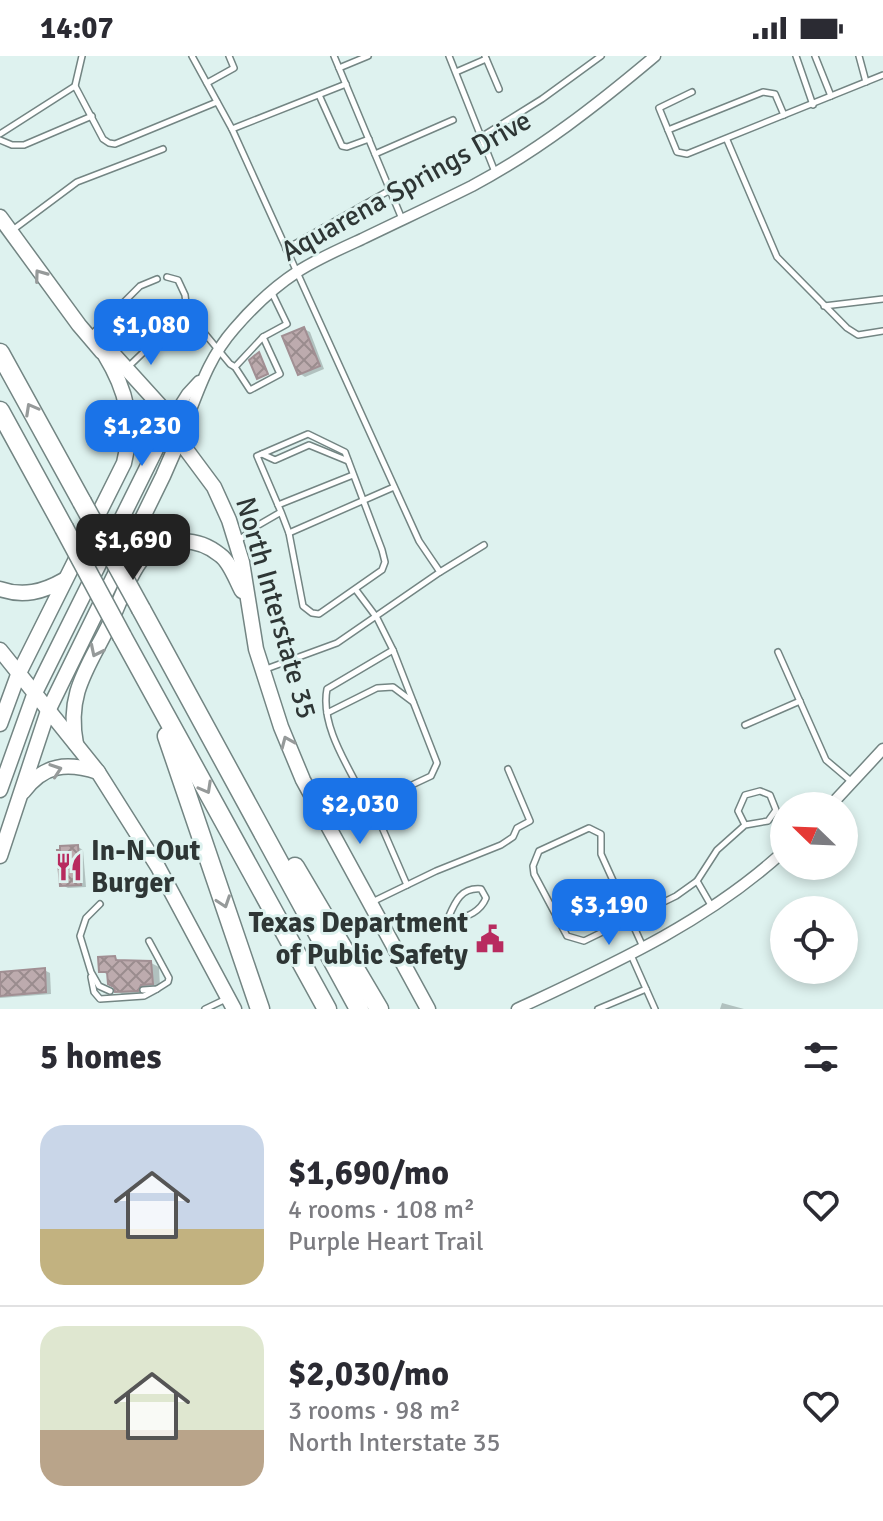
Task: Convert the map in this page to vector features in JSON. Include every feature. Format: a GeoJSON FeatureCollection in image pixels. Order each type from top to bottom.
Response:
{"type":"FeatureCollection","features":[{"type":"Feature","properties":{"kind":"highway"},"geometry":{"type":"LineString","coordinates":[[0,353],[359,1009]]}},
{"type":"Feature","properties":{"kind":"highway"},"geometry":{"type":"LineString","coordinates":[[0,411],[327,1009]]}},
{"type":"Feature","properties":{"kind":"highway"},"geometry":{"type":"LineString","coordinates":[[159,643],[379,1009]]}},
{"type":"Feature","properties":{"kind":"highway"},"geometry":{"type":"LineString","coordinates":[[141,670],[177,763],[260,1009]]}},
{"type":"Feature","properties":{"kind":"main road","name":"North Interstate 35"},"geometry":{"type":"LineString","coordinates":[[0,217],[89,337],[102,352],[115,356],[171,419],[214,487],[236,543],[261,670],[303,780],[428,1009]]}},
{"type":"Feature","properties":{"kind":"main road"},"geometry":{"type":"LineString","coordinates":[[0,724],[18,675],[64,579],[118,478],[130,437],[129,413],[122,387],[102,352]]}},
{"type":"Feature","properties":{"kind":"main road","name":"Aquarena Springs Drive"},"geometry":{"type":"LineString","coordinates":[[0,790],[34,695],[171,419]]}},
{"type":"Feature","properties":{"kind":"main road","name":"Aquarena Springs Drive"},"geometry":{"type":"LineString","coordinates":[[0,856],[48,711],[180,437]]}},
{"type":"Feature","properties":{"kind":"main road"},"geometry":{"type":"LineString","coordinates":[[76,745],[72,720],[75,695],[140,561],[161,545],[179,540],[201,542],[223,556],[248,602]]}},
{"type":"Feature","properties":{"kind":"main road"},"geometry":{"type":"LineString","coordinates":[[0,589],[24,594],[50,588],[64,579]]}},
{"type":"Feature","properties":{"kind":"main road"},"geometry":{"type":"LineString","coordinates":[[0,650],[98,772],[158,867],[232,1003]]}},
{"type":"Feature","properties":{"kind":"main road"},"geometry":{"type":"LineString","coordinates":[[20,795],[47,771],[66,765],[98,772]]}},
{"type":"Feature","properties":{"kind":"street","name":"Aquarena Springs Drive"},"geometry":{"type":"LineString","coordinates":[[180,437],[201,380],[218,349],[271,292],[297,272],[495,172],[567,126],[654,56]]}},
{"type":"Feature","properties":{"kind":"street","name":"Aquarena Springs Drive"},"geometry":{"type":"LineString","coordinates":[[171,419],[187,394],[201,380]]}},
{"type":"Feature","properties":{"kind":"street"},"geometry":{"type":"LineString","coordinates":[[843,792],[883,749]]}},
{"type":"Feature","properties":{"kind":"street"},"geometry":{"type":"LineString","coordinates":[[517,1009],[538,1004],[631,955],[712,907],[770,862]]}},
{"type":"Feature","properties":{"kind":"lane"},"geometry":{"type":"LineString","coordinates":[[82,56],[75,86],[103,139],[115,144],[217,102]]}},
{"type":"Feature","properties":{"kind":"lane"},"geometry":{"type":"LineString","coordinates":[[192,56],[232,129],[419,541],[440,572]]}},
{"type":"Feature","properties":{"kind":"lane"},"geometry":{"type":"LineString","coordinates":[[207,83],[234,68],[229,56]]}},
{"type":"Feature","properties":{"kind":"lane"},"geometry":{"type":"LineString","coordinates":[[334,56],[403,220]]}},
{"type":"Feature","properties":{"kind":"lane"},"geometry":{"type":"LineString","coordinates":[[339,68],[368,56]]}},
{"type":"Feature","properties":{"kind":"lane"},"geometry":{"type":"LineString","coordinates":[[449,56],[495,172]]}},
{"type":"Feature","properties":{"kind":"lane"},"geometry":{"type":"LineString","coordinates":[[481,137],[542,99],[601,56]]}},
{"type":"Feature","properties":{"kind":"lane"},"geometry":{"type":"LineString","coordinates":[[796,56],[813,105]]}},
{"type":"Feature","properties":{"kind":"lane"},"geometry":{"type":"LineString","coordinates":[[815,56],[831,96]]}},
{"type":"Feature","properties":{"kind":"lane"},"geometry":{"type":"LineString","coordinates":[[859,56],[866,82]]}},
{"type":"Feature","properties":{"kind":"lane"},"geometry":{"type":"LineString","coordinates":[[456,72],[485,57],[499,89]]}},
{"type":"Feature","properties":{"kind":"lane"},"geometry":{"type":"LineString","coordinates":[[692,92],[659,108],[677,152],[682,154],[727,140],[883,75]]}},
{"type":"Feature","properties":{"kind":"lane"},"geometry":{"type":"LineString","coordinates":[[232,129],[346,84]]}},
{"type":"Feature","properties":{"kind":"lane"},"geometry":{"type":"LineString","coordinates":[[0,134],[75,86]]}},
{"type":"Feature","properties":{"kind":"lane"},"geometry":{"type":"LineString","coordinates":[[668,130],[763,92],[775,94],[784,115]]}},
{"type":"Feature","properties":{"kind":"lane"},"geometry":{"type":"LineString","coordinates":[[319,95],[342,146],[369,139]]}},
{"type":"Feature","properties":{"kind":"lane"},"geometry":{"type":"LineString","coordinates":[[0,140],[12,145],[24,145],[92,116]]}},
{"type":"Feature","properties":{"kind":"lane"},"geometry":{"type":"LineString","coordinates":[[375,154],[453,120]]}},
{"type":"Feature","properties":{"kind":"lane"},"geometry":{"type":"LineString","coordinates":[[727,140],[777,257],[852,332],[858,335],[883,331]]}},
{"type":"Feature","properties":{"kind":"lane"},"geometry":{"type":"LineString","coordinates":[[10,232],[77,182],[163,149]]}},
{"type":"Feature","properties":{"kind":"lane"},"geometry":{"type":"LineString","coordinates":[[286,249],[390,190]]}},
{"type":"Feature","properties":{"kind":"lane"},"geometry":{"type":"LineString","coordinates":[[167,277],[178,280],[185,295],[187,312],[235,367],[250,390],[280,374],[263,337]]}},
{"type":"Feature","properties":{"kind":"lane"},"geometry":{"type":"LineString","coordinates":[[89,337],[140,286],[157,279]]}},
{"type":"Feature","properties":{"kind":"lane"},"geometry":{"type":"LineString","coordinates":[[235,367],[263,337],[287,324],[271,292]]}},
{"type":"Feature","properties":{"kind":"lane"},"geometry":{"type":"LineString","coordinates":[[823,306],[883,299]]}},
{"type":"Feature","properties":{"kind":"lane"},"geometry":{"type":"LineString","coordinates":[[118,308],[151,345]]}},
{"type":"Feature","properties":{"kind":"lane"},"geometry":{"type":"LineString","coordinates":[[126,369],[187,312]]}},
{"type":"Feature","properties":{"kind":"lane"},"geometry":{"type":"LineString","coordinates":[[308,434],[345,452],[364,499],[385,562],[382,570],[319,614],[303,606],[289,533],[257,456],[261,454],[308,434]]}},
{"type":"Feature","properties":{"kind":"lane"},"geometry":{"type":"LineString","coordinates":[[261,454],[275,460],[309,445],[349,462]]}},
{"type":"Feature","properties":{"kind":"lane"},"geometry":{"type":"LineString","coordinates":[[278,505],[353,475]]}},
{"type":"Feature","properties":{"kind":"lane"},"geometry":{"type":"LineString","coordinates":[[289,533],[394,487]]}},
{"type":"Feature","properties":{"kind":"lane"},"geometry":{"type":"LineString","coordinates":[[236,543],[281,512]]}},
{"type":"Feature","properties":{"kind":"lane"},"geometry":{"type":"LineString","coordinates":[[261,670],[337,643],[484,545]]}},
{"type":"Feature","properties":{"kind":"lane"},"geometry":{"type":"LineString","coordinates":[[326,822],[364,798],[380,800],[431,776],[437,763],[393,650],[377,618],[356,590]]}},
{"type":"Feature","properties":{"kind":"lane"},"geometry":{"type":"LineString","coordinates":[[364,798],[342,755],[327,713],[327,689],[393,650]]}},
{"type":"Feature","properties":{"kind":"lane"},"geometry":{"type":"LineString","coordinates":[[778,652],[826,760],[853,782]]}},
{"type":"Feature","properties":{"kind":"lane"},"geometry":{"type":"LineString","coordinates":[[327,713],[377,688],[393,687],[413,702]]}},
{"type":"Feature","properties":{"kind":"lane"},"geometry":{"type":"LineString","coordinates":[[745,725],[800,701]]}},
{"type":"Feature","properties":{"kind":"lane"},"geometry":{"type":"LineString","coordinates":[[369,903],[501,845],[513,837],[517,828],[530,821],[508,769]]}},
{"type":"Feature","properties":{"kind":"lane"},"geometry":{"type":"LineString","coordinates":[[643,948],[630,918],[601,854],[602,840],[596,830],[589,828],[539,851],[533,866],[534,874],[567,936],[584,941],[630,918],[676,896],[697,881],[717,850],[745,825],[768,821],[776,810],[770,795],[760,791],[745,795],[738,811],[745,825]]}},
{"type":"Feature","properties":{"kind":"lane"},"geometry":{"type":"LineString","coordinates":[[381,825],[407,885]]}},
{"type":"Feature","properties":{"kind":"lane"},"geometry":{"type":"LineString","coordinates":[[697,881],[712,907]]}},
{"type":"Feature","properties":{"kind":"lane"},"geometry":{"type":"LineString","coordinates":[[438,927],[457,922],[483,906],[486,898],[481,889],[470,888],[460,894],[446,923]]}},
{"type":"Feature","properties":{"kind":"lane"},"geometry":{"type":"LineString","coordinates":[[100,904],[86,918],[80,936],[94,992],[100,999],[144,996],[168,982],[169,978],[149,941]]}},
{"type":"Feature","properties":{"kind":"lane"},"geometry":{"type":"LineString","coordinates":[[631,955],[655,1009]]}},
{"type":"Feature","properties":{"kind":"lane"},"geometry":{"type":"LineString","coordinates":[[91,972],[99,986],[110,991]]}},
{"type":"Feature","properties":{"kind":"lane"},"geometry":{"type":"LineString","coordinates":[[143,990],[157,989]]}},
{"type":"Feature","properties":{"kind":"lane"},"geometry":{"type":"LineString","coordinates":[[598,1009],[646,989]]}},
{"type":"Feature","properties":{"kind":"lane"},"geometry":{"type":"LineString","coordinates":[[619,1000],[623,1009]]}},
{"type":"Feature","properties":{"kind":"lane"},"geometry":{"type":"LineString","coordinates":[[205,1009],[232,1003]]}},
{"type":"Feature","properties":{"kind":"building"},"geometry":{"type":"Polygon","coordinates":[[[304,327],[320,366],[298,375],[282,336],[304,327]]]}},
{"type":"Feature","properties":{"kind":"building"},"geometry":{"type":"Polygon","coordinates":[[[259,352],[268,374],[257,379],[249,360],[259,352]]]}},
{"type":"Feature","properties":{"kind":"building","name":"In-N-Out Burger"},"geometry":{"type":"Polygon","coordinates":[[[78,845],[81,885],[60,886],[57,850],[60,846],[78,845]]]}},
{"type":"Feature","properties":{"kind":"building"},"geometry":{"type":"Polygon","coordinates":[[[115,956],[116,960],[151,961],[153,984],[141,985],[138,991],[115,992],[114,987],[108,984],[107,972],[99,972],[98,957],[115,956]]]}},
{"type":"Feature","properties":{"kind":"building"},"geometry":{"type":"Polygon","coordinates":[[[45,968],[46,992],[0,996],[0,972],[45,968]]]}},
{"type":"Feature","properties":{"kind":"place","name":"In-N-Out Burger"},"geometry":{"type":"Point","coordinates":[69,867]}},
{"type":"Feature","properties":{"kind":"place","name":"Texas Department of Public Safety"},"geometry":{"type":"Point","coordinates":[490,939]}}]}
